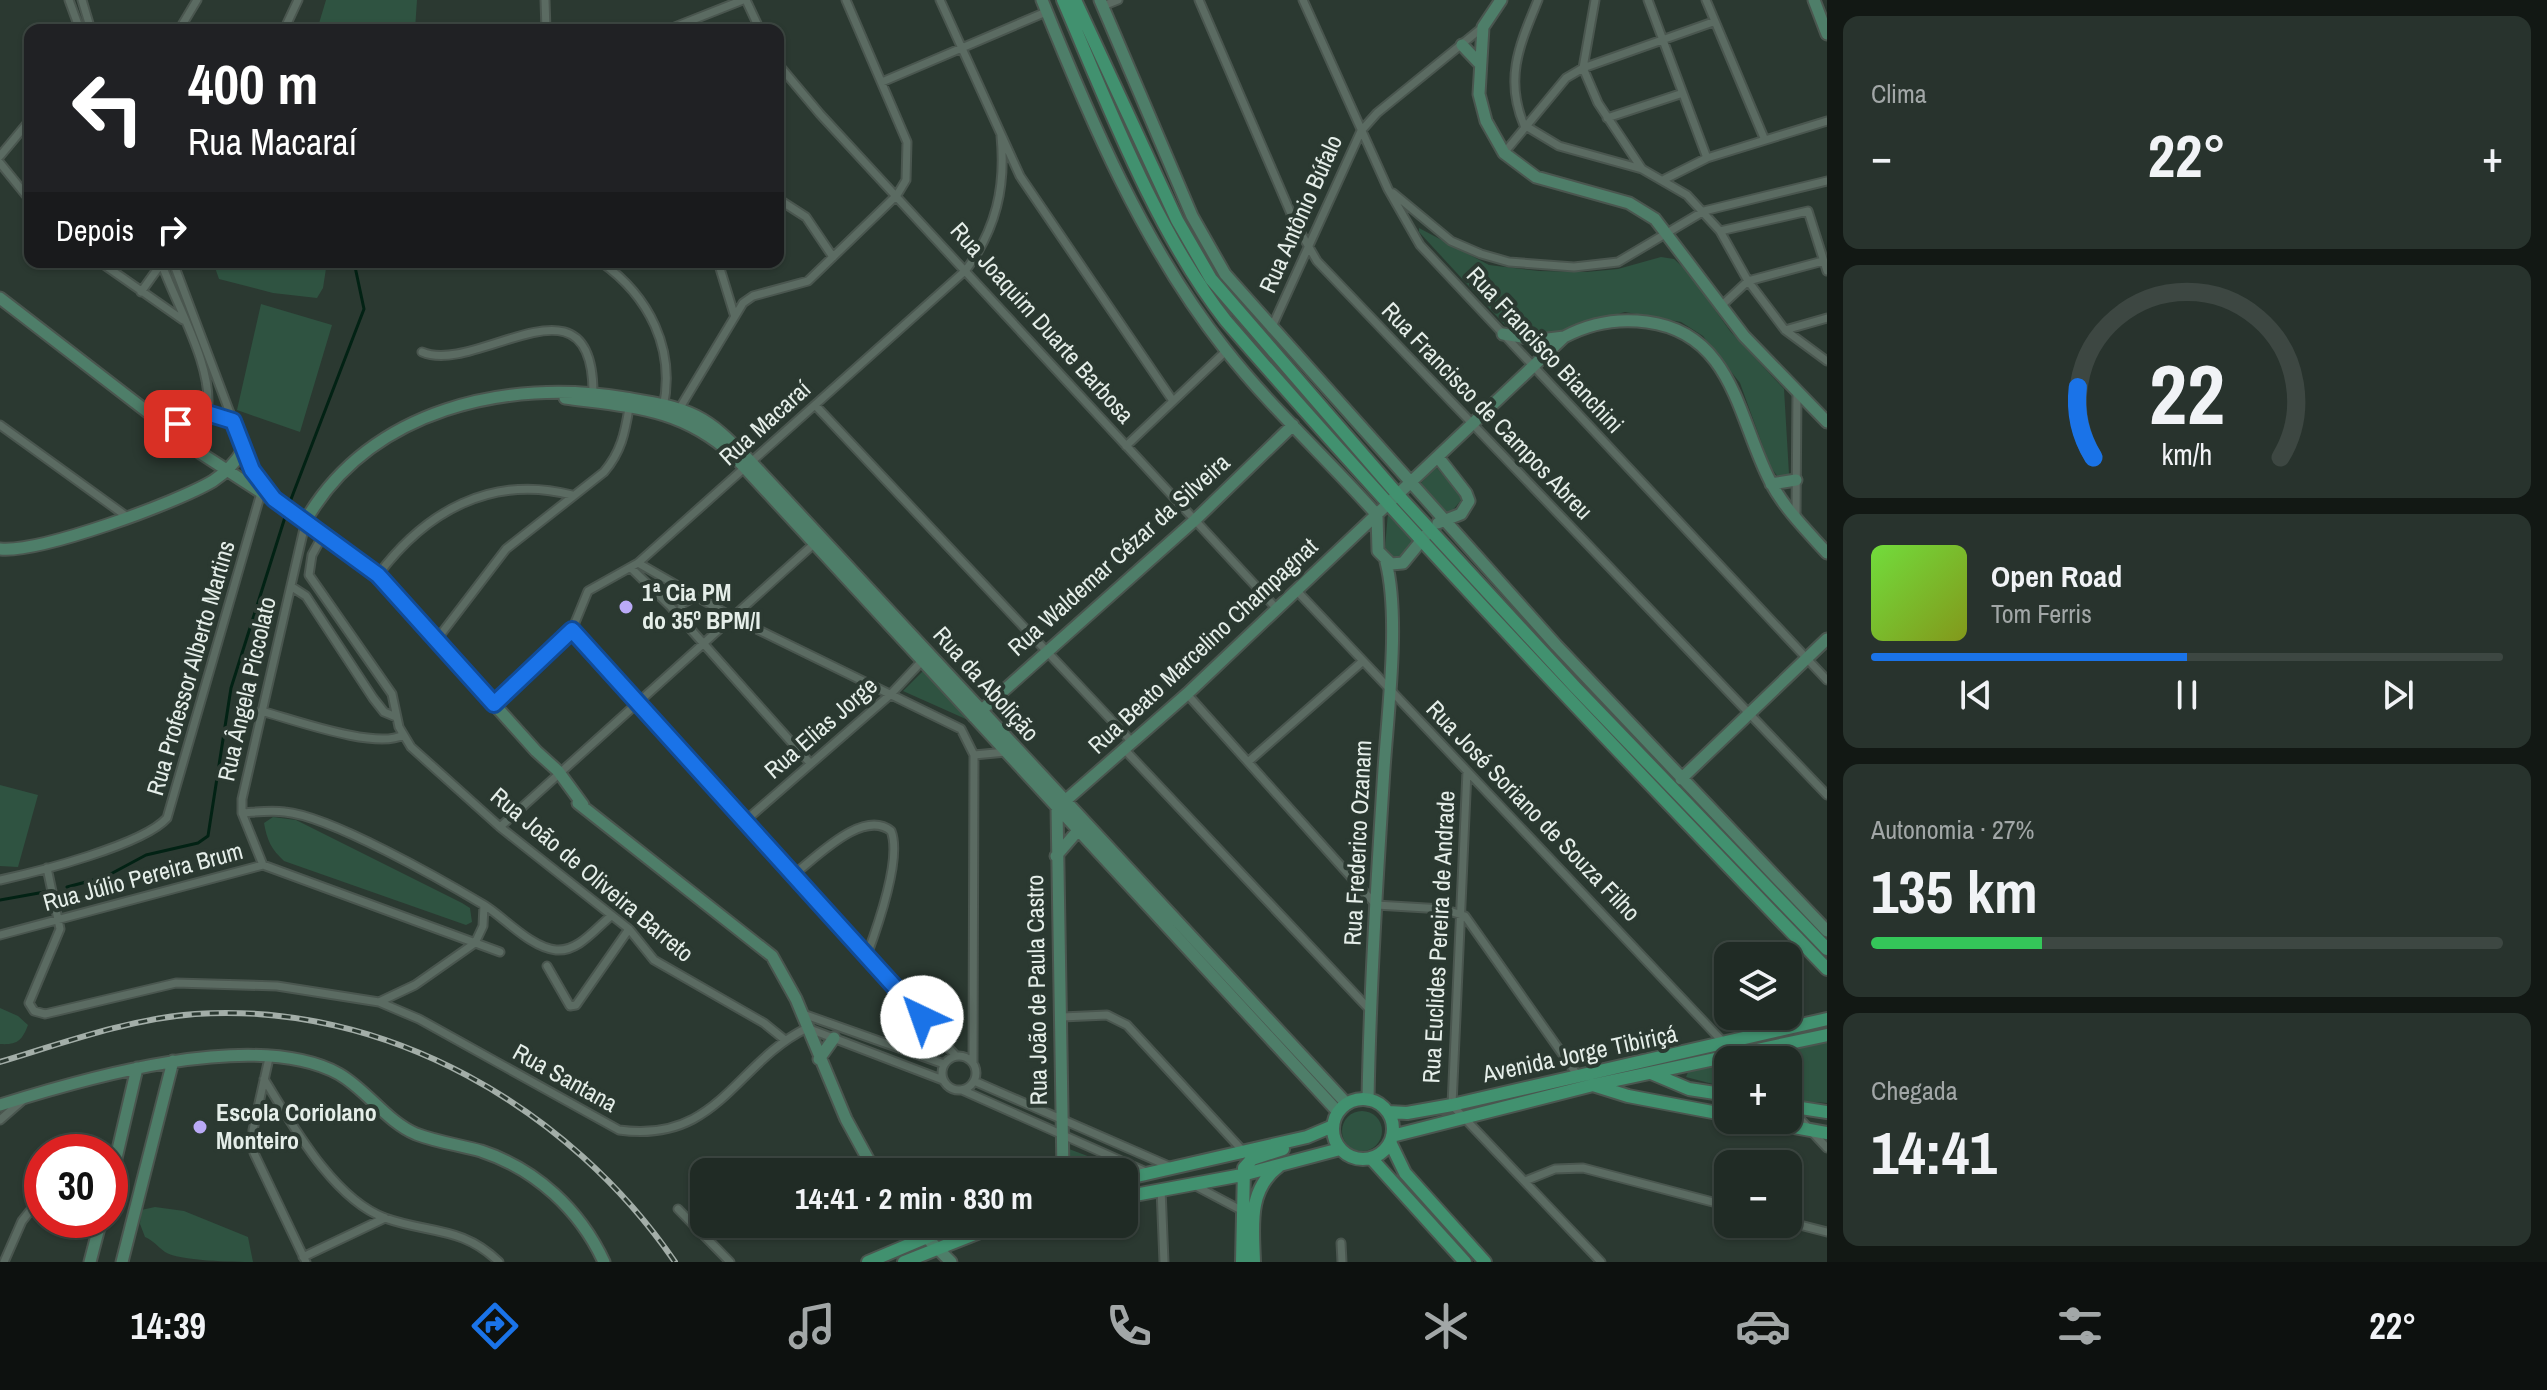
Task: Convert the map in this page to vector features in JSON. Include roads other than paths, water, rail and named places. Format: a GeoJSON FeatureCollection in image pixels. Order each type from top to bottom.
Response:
{"type":"FeatureCollection","features":[{"type":"Feature","properties":{"kind":"main road"},"geometry":{"type":"LineString","coordinates":[[1063,0],[1169,233],[1203,292],[1388,505],[1568,701],[1827,969]]}},
{"type":"Feature","properties":{"kind":"main road"},"geometry":{"type":"LineString","coordinates":[[1075,0],[1177,220],[1211,279],[1398,495],[1576,688],[1827,949]]}},
{"type":"Feature","properties":{"kind":"main road"},"geometry":{"type":"LineString","coordinates":[[1501,0],[1483,27],[1480,64],[1481,103],[1486,121],[1504,153],[1514,164],[1551,184],[1629,203],[1645,210],[1720,307],[1827,422]]}},
{"type":"Feature","properties":{"kind":"main road"},"geometry":{"type":"LineString","coordinates":[[1814,0],[1827,34]]}},
{"type":"Feature","properties":{"kind":"main road"},"geometry":{"type":"LineString","coordinates":[[1101,3],[1147,117],[1206,244],[1225,274],[1443,520],[1681,779],[1827,931]]}},
{"type":"Feature","properties":{"kind":"main road"},"geometry":{"type":"LineString","coordinates":[[1044,6],[1141,221],[1179,285],[1226,351],[1377,515],[1564,337]]}},
{"type":"Feature","properties":{"kind":"main road"},"geometry":{"type":"LineString","coordinates":[[1462,45],[1480,64]]}},
{"type":"Feature","properties":{"kind":"main road"},"geometry":{"type":"LineString","coordinates":[[0,298],[191,445],[302,517],[378,575],[438,638],[583,805],[772,956],[868,1158]]}},
{"type":"Feature","properties":{"kind":"main road"},"geometry":{"type":"LineString","coordinates":[[1503,334],[1540,340],[1564,337],[1603,322],[1634,320],[1656,323],[1695,340],[1732,386],[1771,484],[1827,553]]}},
{"type":"Feature","properties":{"kind":"main road","name":"Rua da Abolição"},"geometry":{"type":"LineString","coordinates":[[302,517],[346,469],[400,429],[460,405],[542,392],[593,397],[663,409],[720,431],[817,541],[1342,1108]]}},
{"type":"Feature","properties":{"kind":"main road","name":"Rua da Abolição"},"geometry":{"type":"LineString","coordinates":[[593,397],[629,408],[663,409]]}},
{"type":"Feature","properties":{"kind":"main road"},"geometry":{"type":"LineString","coordinates":[[191,445],[193,425],[207,413],[233,421],[252,470],[276,500]]}},
{"type":"Feature","properties":{"kind":"main road"},"geometry":{"type":"LineString","coordinates":[[154,417],[193,425]]}},
{"type":"Feature","properties":{"kind":"main road","name":"Rua Waldemar Cézar da Silveira"},"geometry":{"type":"LineString","coordinates":[[977,715],[1195,520],[1293,425]]}},
{"type":"Feature","properties":{"kind":"main road"},"geometry":{"type":"LineString","coordinates":[[0,549],[49,544],[208,484],[227,470],[243,450]]}},
{"type":"Feature","properties":{"kind":"main road","name":"Rua Frederico Ozanam"},"geometry":{"type":"LineString","coordinates":[[1393,588],[1403,563],[1430,529],[1463,512],[1468,497],[1438,457]]}},
{"type":"Feature","properties":{"kind":"main road"},"geometry":{"type":"LineString","coordinates":[[1771,484],[1796,480]]}},
{"type":"Feature","properties":{"kind":"main road","name":"Rua Beato Marcelino Champagnat"},"geometry":{"type":"LineString","coordinates":[[1061,804],[1187,694],[1377,515]]}},
{"type":"Feature","properties":{"kind":"main road","name":"Rua Frederico Ozanam"},"geometry":{"type":"LineString","coordinates":[[1368,1100],[1393,588],[1386,562],[1378,551],[1377,515]]}},
{"type":"Feature","properties":{"kind":"main road"},"geometry":{"type":"LineString","coordinates":[[1361,531],[1377,539]]}},
{"type":"Feature","properties":{"kind":"main road","name":"Rua da Abolição"},"geometry":{"type":"LineString","coordinates":[[817,541],[921,662],[977,715],[1006,752],[1061,804]]}},
{"type":"Feature","properties":{"kind":"main road"},"geometry":{"type":"LineString","coordinates":[[1386,562],[1403,563]]}},
{"type":"Feature","properties":{"kind":"main road"},"geometry":{"type":"LineString","coordinates":[[1681,779],[1827,639]]}},
{"type":"Feature","properties":{"kind":"main road","name":"Rua João de Paula Castro"},"geometry":{"type":"LineString","coordinates":[[1061,804],[1055,857],[1062,1017],[1063,1158]]}},
{"type":"Feature","properties":{"kind":"main road"},"geometry":{"type":"LineString","coordinates":[[1055,857],[1081,826]]}},
{"type":"Feature","properties":{"kind":"main road","name":"Avenida Jorge Tibiriçá"},"geometry":{"type":"LineString","coordinates":[[1391,1139],[1463,1117],[1593,1085],[1725,1044],[1827,1019]]}},
{"type":"Feature","properties":{"kind":"main road","name":"Avenida Jorge Tibiriçá"},"geometry":{"type":"LineString","coordinates":[[1784,1046],[1827,1035]]}},
{"type":"Feature","properties":{"kind":"main road"},"geometry":{"type":"LineString","coordinates":[[819,1059],[834,1038]]}},
{"type":"Feature","properties":{"kind":"main road"},"geometry":{"type":"LineString","coordinates":[[0,1105],[173,1061],[269,1058],[338,1073],[414,1133],[482,1152],[520,1168],[560,1199],[581,1222],[604,1262]]}},
{"type":"Feature","properties":{"kind":"main road"},"geometry":{"type":"LineString","coordinates":[[122,1262],[173,1061]]}},
{"type":"Feature","properties":{"kind":"main road","name":"Avenida Jorge Tibiriçá"},"geometry":{"type":"LineString","coordinates":[[1388,1112],[1407,1113],[1452,1105],[1578,1076],[1714,1062]]}},
{"type":"Feature","properties":{"kind":"main road"},"geometry":{"type":"LineString","coordinates":[[1649,1067],[1689,1089],[1714,1093]]}},
{"type":"Feature","properties":{"kind":"main road"},"geometry":{"type":"LineString","coordinates":[[1681,1067],[1683,1083],[1689,1089]]}},
{"type":"Feature","properties":{"kind":"main road"},"geometry":{"type":"LineString","coordinates":[[120,1134],[137,1068]]}},
{"type":"Feature","properties":{"kind":"main road"},"geometry":{"type":"LineString","coordinates":[[1593,1085],[1638,1099],[1714,1113]]}},
{"type":"Feature","properties":{"kind":"main road"},"geometry":{"type":"LineString","coordinates":[[1242,1262],[1242,1175],[1252,1159],[1288,1148],[1333,1126],[1342,1108],[1368,1100],[1388,1112],[1391,1139],[1405,1173],[1485,1262]]}},
{"type":"Feature","properties":{"kind":"main road"},"geometry":{"type":"LineString","coordinates":[[1802,1108],[1827,1112]]}},
{"type":"Feature","properties":{"kind":"main road"},"geometry":{"type":"LineString","coordinates":[[1333,1126],[1340,1149],[1355,1158],[1371,1158],[1391,1139]]}},
{"type":"Feature","properties":{"kind":"main road"},"geometry":{"type":"LineString","coordinates":[[1802,1129],[1827,1133]]}},
{"type":"Feature","properties":{"kind":"main road"},"geometry":{"type":"LineString","coordinates":[[1138,1176],[1307,1137]]}},
{"type":"Feature","properties":{"kind":"main road"},"geometry":{"type":"LineString","coordinates":[[1138,1194],[1242,1175],[1340,1149]]}},
{"type":"Feature","properties":{"kind":"main road"},"geometry":{"type":"LineString","coordinates":[[1371,1158],[1465,1262]]}},
{"type":"Feature","properties":{"kind":"main road"},"geometry":{"type":"LineString","coordinates":[[1254,1262],[1256,1195],[1268,1174],[1285,1162]]}},
{"type":"Feature","properties":{"kind":"main road"},"geometry":{"type":"LineString","coordinates":[[90,1262],[96,1238]]}},
{"type":"Feature","properties":{"kind":"main road"},"geometry":{"type":"LineString","coordinates":[[868,1262],[921,1238]]}},
{"type":"Feature","properties":{"kind":"main road"},"geometry":{"type":"LineString","coordinates":[[924,1238],[951,1262]]}},
{"type":"Feature","properties":{"kind":"main road"},"geometry":{"type":"LineString","coordinates":[[904,1262],[961,1238]]}},
{"type":"Feature","properties":{"kind":"street"},"geometry":{"type":"LineString","coordinates":[[69,0],[78,24]]}},
{"type":"Feature","properties":{"kind":"street"},"geometry":{"type":"LineString","coordinates":[[82,0],[89,24]]}},
{"type":"Feature","properties":{"kind":"street"},"geometry":{"type":"LineString","coordinates":[[183,24],[197,0]]}},
{"type":"Feature","properties":{"kind":"street"},"geometry":{"type":"LineString","coordinates":[[287,24],[298,0]]}},
{"type":"Feature","properties":{"kind":"street"},"geometry":{"type":"LineString","coordinates":[[545,0],[546,24]]}},
{"type":"Feature","properties":{"kind":"street"},"geometry":{"type":"LineString","coordinates":[[682,24],[744,0],[757,24]]}},
{"type":"Feature","properties":{"kind":"street"},"geometry":{"type":"LineString","coordinates":[[677,413],[734,314],[753,296],[808,281],[897,195],[906,180],[907,142],[846,0]]}},
{"type":"Feature","properties":{"kind":"street"},"geometry":{"type":"LineString","coordinates":[[940,0],[1001,136],[1038,206],[1173,401]]}},
{"type":"Feature","properties":{"kind":"street"},"geometry":{"type":"LineString","coordinates":[[1101,3],[1118,0]]}},
{"type":"Feature","properties":{"kind":"street","name":"Rua Francisco de Campos Abreu"},"geometry":{"type":"LineString","coordinates":[[1199,0],[1307,249],[1471,425],[1827,795]]}},
{"type":"Feature","properties":{"kind":"street","name":"Rua Francisco Bianchini"},"geometry":{"type":"LineString","coordinates":[[1303,0],[1388,189],[1420,245],[1827,680]]}},
{"type":"Feature","properties":{"kind":"street"},"geometry":{"type":"LineString","coordinates":[[1538,0],[1515,56],[1515,97],[1524,125],[1567,150],[1642,169],[1665,179],[1704,211],[1720,231],[1748,281],[1785,330],[1827,361]]}},
{"type":"Feature","properties":{"kind":"street"},"geometry":{"type":"LineString","coordinates":[[1595,0],[1583,68],[1607,118],[1642,169]]}},
{"type":"Feature","properties":{"kind":"street"},"geometry":{"type":"LineString","coordinates":[[1648,0],[1680,94],[1707,158]]}},
{"type":"Feature","properties":{"kind":"street"},"geometry":{"type":"LineString","coordinates":[[1706,0],[1764,138]]}},
{"type":"Feature","properties":{"kind":"street"},"geometry":{"type":"LineString","coordinates":[[882,82],[961,48],[1044,6]]}},
{"type":"Feature","properties":{"kind":"street"},"geometry":{"type":"LineString","coordinates":[[1504,153],[1524,125],[1566,78],[1583,68],[1713,22]]}},
{"type":"Feature","properties":{"kind":"street","name":"Rua Antônio Búfalo"},"geometry":{"type":"LineString","coordinates":[[1271,329],[1361,131],[1377,113],[1483,27]]}},
{"type":"Feature","properties":{"kind":"street","name":"Rua Joaquim Duarte Barbosa"},"geometry":{"type":"LineString","coordinates":[[784,71],[820,114],[1277,609]]}},
{"type":"Feature","properties":{"kind":"street"},"geometry":{"type":"LineString","coordinates":[[1607,118],[1680,94]]}},
{"type":"Feature","properties":{"kind":"street"},"geometry":{"type":"LineString","coordinates":[[1665,179],[1707,158],[1827,121]]}},
{"type":"Feature","properties":{"kind":"street"},"geometry":{"type":"LineString","coordinates":[[0,156],[24,127]]}},
{"type":"Feature","properties":{"kind":"street","name":"Rua Macaraí"},"geometry":{"type":"LineString","coordinates":[[494,704],[572,630],[588,591],[634,566],[966,270],[982,249],[999,203],[1003,159],[1001,136]]}},
{"type":"Feature","properties":{"kind":"street"},"geometry":{"type":"LineString","coordinates":[[0,163],[24,193]]}},
{"type":"Feature","properties":{"kind":"street"},"geometry":{"type":"LineString","coordinates":[[1388,189],[1451,241],[1509,262],[1597,267],[1618,262],[1704,211],[1827,181]]}},
{"type":"Feature","properties":{"kind":"street"},"geometry":{"type":"LineString","coordinates":[[784,203],[806,217],[833,257]]}},
{"type":"Feature","properties":{"kind":"street"},"geometry":{"type":"LineString","coordinates":[[1720,231],[1808,211],[1827,271]]}},
{"type":"Feature","properties":{"kind":"street"},"geometry":{"type":"LineString","coordinates":[[1720,307],[1748,281],[1823,261]]}},
{"type":"Feature","properties":{"kind":"street"},"geometry":{"type":"LineString","coordinates":[[108,268],[183,320]]}},
{"type":"Feature","properties":{"kind":"street"},"geometry":{"type":"LineString","coordinates":[[141,292],[158,268]]}},
{"type":"Feature","properties":{"kind":"street"},"geometry":{"type":"LineString","coordinates":[[163,268],[206,375],[210,397],[207,413]]}},
{"type":"Feature","properties":{"kind":"street"},"geometry":{"type":"LineString","coordinates":[[175,268],[233,421]]}},
{"type":"Feature","properties":{"kind":"street"},"geometry":{"type":"LineString","coordinates":[[608,268],[634,291],[658,331],[667,362],[663,409]]}},
{"type":"Feature","properties":{"kind":"street"},"geometry":{"type":"LineString","coordinates":[[720,268],[734,314]]}},
{"type":"Feature","properties":{"kind":"street"},"geometry":{"type":"LineString","coordinates":[[1785,330],[1827,318]]}},
{"type":"Feature","properties":{"kind":"street"},"geometry":{"type":"LineString","coordinates":[[422,352],[441,357],[523,334],[558,330],[569,333],[581,344],[587,356],[593,397]]}},
{"type":"Feature","properties":{"kind":"street"},"geometry":{"type":"LineString","coordinates":[[1126,446],[1226,351]]}},
{"type":"Feature","properties":{"kind":"street"},"geometry":{"type":"LineString","coordinates":[[1796,518],[1797,391]]}},
{"type":"Feature","properties":{"kind":"street"},"geometry":{"type":"LineString","coordinates":[[815,405],[1046,652],[1370,1010]]}},
{"type":"Feature","properties":{"kind":"street"},"geometry":{"type":"LineString","coordinates":[[438,638],[506,549],[604,472],[615,459],[623,443],[629,408]]}},
{"type":"Feature","properties":{"kind":"street"},"geometry":{"type":"LineString","coordinates":[[0,425],[126,516]]}},
{"type":"Feature","properties":{"kind":"street"},"geometry":{"type":"LineString","coordinates":[[378,575],[410,537],[449,509],[475,499],[525,488],[572,495]]}},
{"type":"Feature","properties":{"kind":"street","name":"Rua Professor Alberto Martins"},"geometry":{"type":"LineString","coordinates":[[0,880],[47,868],[151,832],[167,818],[261,493]]}},
{"type":"Feature","properties":{"kind":"street","name":"Rua Ângela Piccolato"},"geometry":{"type":"LineString","coordinates":[[263,865],[242,813],[242,799],[298,561],[302,517]]}},
{"type":"Feature","properties":{"kind":"street"},"geometry":{"type":"LineString","coordinates":[[309,575],[312,555],[324,533]]}},
{"type":"Feature","properties":{"kind":"street"},"geometry":{"type":"LineString","coordinates":[[500,827],[556,773],[734,618],[817,541]]}},
{"type":"Feature","properties":{"kind":"street","name":"Rua João de Oliveira Barreto"},"geometry":{"type":"LineString","coordinates":[[298,561],[392,694],[397,704],[396,717],[411,747],[500,827],[629,929],[654,960],[764,1023],[785,1040]]}},
{"type":"Feature","properties":{"kind":"street"},"geometry":{"type":"LineString","coordinates":[[634,566],[961,729],[974,755],[973,1063],[976,1072],[974,1081],[962,1090]]}},
{"type":"Feature","properties":{"kind":"street"},"geometry":{"type":"LineString","coordinates":[[634,566],[810,763]]}},
{"type":"Feature","properties":{"kind":"street","name":"Rua João de Oliveira Barreto"},"geometry":{"type":"LineString","coordinates":[[292,587],[306,596],[384,712],[396,717]]}},
{"type":"Feature","properties":{"kind":"street","name":"Rua José Soriano de Souza Filho"},"geometry":{"type":"LineString","coordinates":[[1297,591],[1725,1044]]}},
{"type":"Feature","properties":{"kind":"street"},"geometry":{"type":"LineString","coordinates":[[681,618],[684,601],[697,597]]}},
{"type":"Feature","properties":{"kind":"street"},"geometry":{"type":"LineString","coordinates":[[572,630],[956,1056],[973,1063]]}},
{"type":"Feature","properties":{"kind":"street"},"geometry":{"type":"LineString","coordinates":[[1248,762],[1363,661]]}},
{"type":"Feature","properties":{"kind":"street","name":"Rua Elias Jorge"},"geometry":{"type":"LineString","coordinates":[[745,821],[891,694],[921,662]]}},
{"type":"Feature","properties":{"kind":"street"},"geometry":{"type":"LineString","coordinates":[[1187,694],[1376,905],[1459,912],[1472,924],[1578,1076]]}},
{"type":"Feature","properties":{"kind":"street"},"geometry":{"type":"LineString","coordinates":[[261,711],[367,738],[389,740],[403,735]]}},
{"type":"Feature","properties":{"kind":"street"},"geometry":{"type":"LineString","coordinates":[[974,755],[1006,752]]}},
{"type":"Feature","properties":{"kind":"street","name":"Rua Euclides Pereira de Andrade"},"geometry":{"type":"LineString","coordinates":[[1452,1105],[1467,771]]}},
{"type":"Feature","properties":{"kind":"street"},"geometry":{"type":"LineString","coordinates":[[242,813],[286,812],[302,815],[374,846],[484,905],[539,944],[555,950],[572,949],[611,916]]}},
{"type":"Feature","properties":{"kind":"street"},"geometry":{"type":"LineString","coordinates":[[793,875],[872,823],[882,824],[891,831],[893,854],[880,915],[867,955]]}},
{"type":"Feature","properties":{"kind":"street","name":"Rua Júlio Pereira Brum"},"geometry":{"type":"LineString","coordinates":[[0,935],[263,865],[500,952]]}},
{"type":"Feature","properties":{"kind":"street"},"geometry":{"type":"LineString","coordinates":[[47,868],[61,920]]}},
{"type":"Feature","properties":{"kind":"street"},"geometry":{"type":"LineString","coordinates":[[379,1002],[415,985],[475,943],[483,926],[484,905]]}},
{"type":"Feature","properties":{"kind":"street","name":"Rua Santana"},"geometry":{"type":"LineString","coordinates":[[61,920],[30,998],[31,1007],[38,1013],[45,1014],[176,983],[277,986],[379,1002],[419,1019],[619,1130],[641,1133],[676,1125],[713,1109],[785,1040],[807,1028]]}},
{"type":"Feature","properties":{"kind":"street"},"geometry":{"type":"LineString","coordinates":[[547,966],[562,997],[570,1006],[576,1005],[629,929]]}},
{"type":"Feature","properties":{"kind":"street"},"geometry":{"type":"LineString","coordinates":[[801,1014],[944,1064]]}},
{"type":"Feature","properties":{"kind":"street"},"geometry":{"type":"LineString","coordinates":[[1062,1017],[1107,1015],[1127,1025],[1243,1151]]}},
{"type":"Feature","properties":{"kind":"street"},"geometry":{"type":"LineString","coordinates":[[807,1028],[943,1080],[953,1089],[962,1090],[1151,1174]]}},
{"type":"Feature","properties":{"kind":"street"},"geometry":{"type":"LineString","coordinates":[[944,1064],[956,1056]]}},
{"type":"Feature","properties":{"kind":"street"},"geometry":{"type":"LineString","coordinates":[[269,1058],[253,1130],[254,1153],[304,1260],[385,1218]]}},
{"type":"Feature","properties":{"kind":"street"},"geometry":{"type":"LineString","coordinates":[[943,1080],[944,1064]]}},
{"type":"Feature","properties":{"kind":"street"},"geometry":{"type":"LineString","coordinates":[[264,1079],[329,1174],[361,1203],[385,1218],[467,1237],[486,1249],[497,1262]]}},
{"type":"Feature","properties":{"kind":"street"},"geometry":{"type":"LineString","coordinates":[[974,1081],[1173,1168]]}},
{"type":"Feature","properties":{"kind":"street"},"geometry":{"type":"LineString","coordinates":[[0,1120],[28,1096]]}},
{"type":"Feature","properties":{"kind":"street"},"geometry":{"type":"LineString","coordinates":[[1452,1105],[1601,1262]]}},
{"type":"Feature","properties":{"kind":"street"},"geometry":{"type":"LineString","coordinates":[[1802,1122],[1827,1148]]}},
{"type":"Feature","properties":{"kind":"street"},"geometry":{"type":"LineString","coordinates":[[1525,1181],[1555,1169],[1583,1168],[1714,1202]]}},
{"type":"Feature","properties":{"kind":"street"},"geometry":{"type":"LineString","coordinates":[[1190,1183],[1241,1210]]}},
{"type":"Feature","properties":{"kind":"street"},"geometry":{"type":"LineString","coordinates":[[1161,1189],[1164,1262]]}},
{"type":"Feature","properties":{"kind":"street"},"geometry":{"type":"LineString","coordinates":[[678,1209],[730,1262]]}},
{"type":"Feature","properties":{"kind":"street"},"geometry":{"type":"LineString","coordinates":[[4,1262],[24,1218]]}},
{"type":"Feature","properties":{"kind":"street"},"geometry":{"type":"LineString","coordinates":[[1802,1226],[1827,1232]]}},
{"type":"Feature","properties":{"kind":"street"},"geometry":{"type":"LineString","coordinates":[[1341,1243],[1342,1262]]}},
{"type":"Feature","properties":{"kind":"waterway"},"geometry":{"type":"LineString","coordinates":[[288,507],[364,309],[355,268]]}},
{"type":"Feature","properties":{"kind":"waterway"},"geometry":{"type":"LineString","coordinates":[[67,887],[105,877],[146,855],[198,843],[208,836],[231,688],[286,514]]}},
{"type":"Feature","properties":{"kind":"waterway"},"geometry":{"type":"LineString","coordinates":[[0,900],[50,891]]}},
{"type":"Feature","properties":{"kind":"railway"},"geometry":{"type":"LineString","coordinates":[[0,1062],[121,1026],[195,1014],[266,1015],[335,1026],[403,1046],[467,1075],[527,1112],[582,1156],[632,1207],[675,1262]]}},
{"type":"Feature","properties":{"kind":"place","name":"1ª Cia PM do 35º BPM/I"},"geometry":{"type":"Point","coordinates":[626,607]}},
{"type":"Feature","properties":{"kind":"place","name":"Escola Coriolano Monteiro"},"geometry":{"type":"Point","coordinates":[200,1127]}}]}
